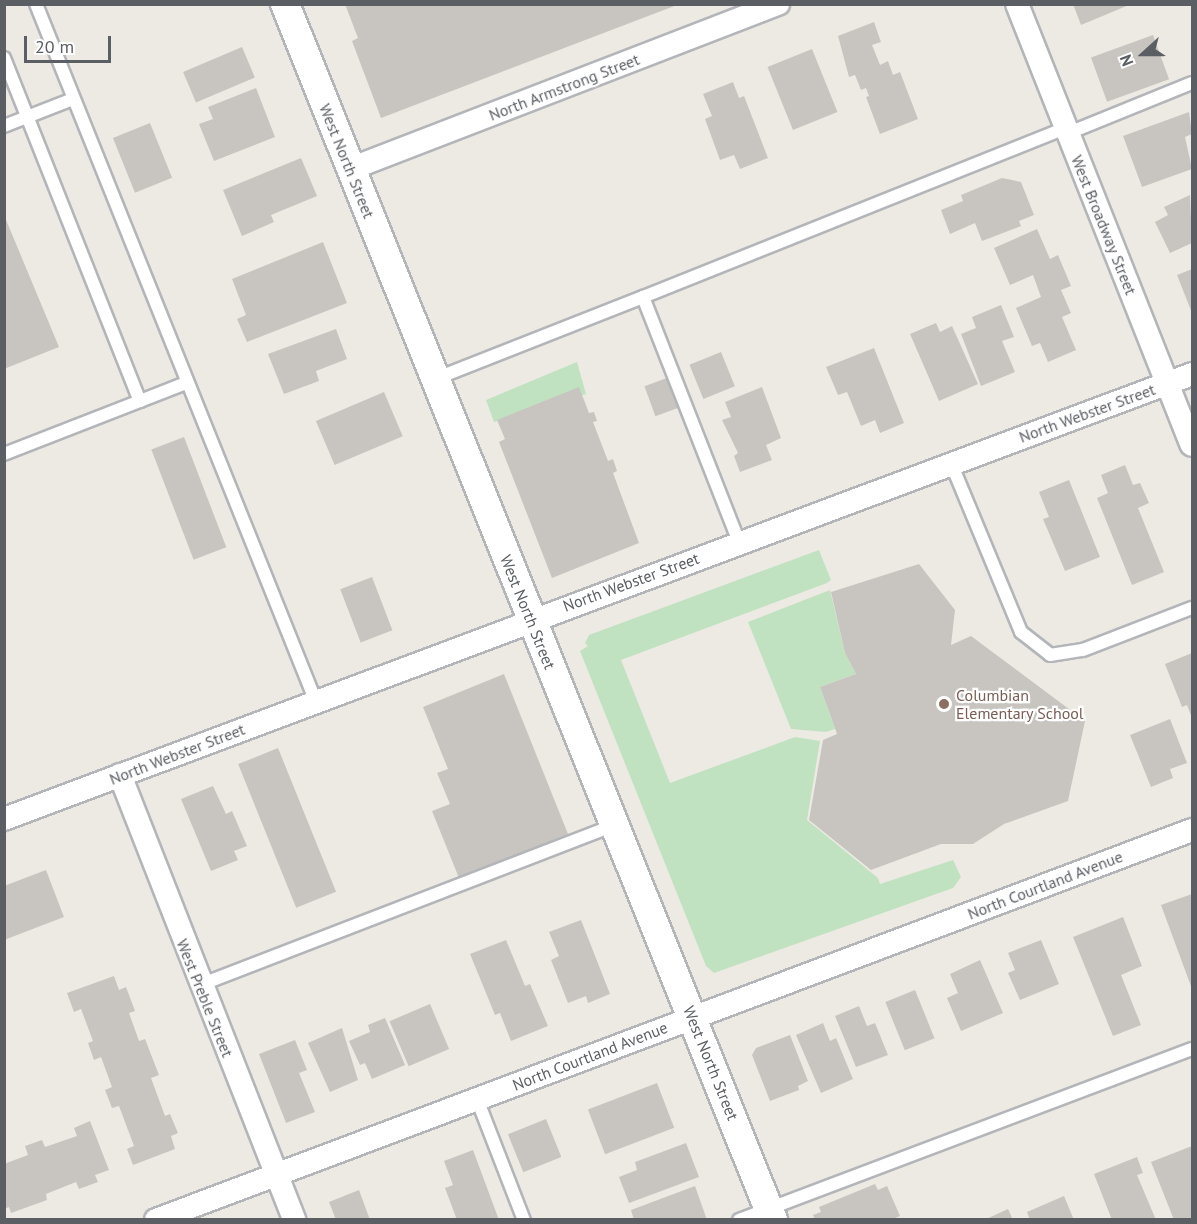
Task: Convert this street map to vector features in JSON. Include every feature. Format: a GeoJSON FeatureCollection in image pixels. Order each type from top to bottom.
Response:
{"type":"FeatureCollection","features":[{"type":"Feature","properties":{"kind":"street","name":"West North Street"},"geometry":{"type":"LineString","coordinates":[[285,4],[434,380],[771,1214]]}},
{"type":"Feature","properties":{"kind":"street","name":"North Armstrong Street"},"geometry":{"type":"LineString","coordinates":[[350,169],[778,4]]}},
{"type":"Feature","properties":{"kind":"street","name":"West Broadway Street"},"geometry":{"type":"LineString","coordinates":[[1017,4],[1192,445]]}},
{"type":"Feature","properties":{"kind":"street","name":"North Webster Street"},"geometry":{"type":"LineString","coordinates":[[4,819],[531,619],[1192,374]]}},
{"type":"Feature","properties":{"kind":"street","name":"West Preble Street"},"geometry":{"type":"LineString","coordinates":[[120,775],[200,985],[294,1220]]}},
{"type":"Feature","properties":{"kind":"street","name":"North Courtland Avenue"},"geometry":{"type":"LineString","coordinates":[[156,1220],[1192,830]]}},
{"type":"Feature","properties":{"kind":"lane"},"geometry":{"type":"LineString","coordinates":[[36,4],[186,383],[316,702]]}},
{"type":"Feature","properties":{"kind":"lane"},"geometry":{"type":"LineString","coordinates":[[4,58],[140,401]]}},
{"type":"Feature","properties":{"kind":"lane"},"geometry":{"type":"LineString","coordinates":[[434,380],[1065,128],[1076,130],[1192,83]]}},
{"type":"Feature","properties":{"kind":"lane"},"geometry":{"type":"LineString","coordinates":[[4,126],[73,99]]}},
{"type":"Feature","properties":{"kind":"lane"},"geometry":{"type":"LineString","coordinates":[[643,297],[739,542]]}},
{"type":"Feature","properties":{"kind":"lane"},"geometry":{"type":"LineString","coordinates":[[4,454],[186,383]]}},
{"type":"Feature","properties":{"kind":"lane"},"geometry":{"type":"LineString","coordinates":[[951,463],[1021,632],[1050,655],[1083,650],[1192,608]]}},
{"type":"Feature","properties":{"kind":"lane"},"geometry":{"type":"LineString","coordinates":[[200,985],[614,825]]}},
{"type":"Feature","properties":{"kind":"lane"},"geometry":{"type":"LineString","coordinates":[[739,1220],[771,1214],[1192,1049]]}},
{"type":"Feature","properties":{"kind":"lane"},"geometry":{"type":"LineString","coordinates":[[477,1099],[524,1220]]}},
{"type":"Feature","properties":{"kind":"green space"},"geometry":{"type":"Polygon","coordinates":[[[577,362],[586,394],[494,422],[486,400],[577,362]]]}},
{"type":"Feature","properties":{"kind":"green space"},"geometry":{"type":"Polygon","coordinates":[[[819,550],[831,580],[827,583],[621,660],[670,783],[795,737],[820,741],[807,820],[878,878],[880,884],[953,860],[961,877],[953,888],[714,973],[706,966],[580,651],[588,646],[585,643],[589,635],[819,550]]]}},
{"type":"Feature","properties":{"kind":"green space"},"geometry":{"type":"Polygon","coordinates":[[[830,590],[845,653],[856,674],[820,687],[835,729],[826,732],[791,729],[748,622],[830,590]]]}},
{"type":"Feature","properties":{"kind":"building"},"geometry":{"type":"Polygon","coordinates":[[[345,4],[677,5],[381,118],[352,41],[358,38],[345,4]]]}},
{"type":"Feature","properties":{"kind":"building"},"geometry":{"type":"Polygon","coordinates":[[[1073,4],[1129,4],[1129,5],[1081,25],[1073,4]]]}},
{"type":"Feature","properties":{"kind":"building"},"geometry":{"type":"Polygon","coordinates":[[[874,22],[881,42],[872,45],[880,65],[888,61],[893,75],[900,72],[918,119],[880,134],[866,97],[869,96],[866,88],[861,90],[855,75],[849,77],[838,36],[874,22]]]}},
{"type":"Feature","properties":{"kind":"building"},"geometry":{"type":"Polygon","coordinates":[[[1153,35],[1169,79],[1107,102],[1091,58],[1153,35]]]}},
{"type":"Feature","properties":{"kind":"building"},"geometry":{"type":"Polygon","coordinates":[[[242,47],[255,77],[196,102],[183,72],[242,47]]]}},
{"type":"Feature","properties":{"kind":"building"},"geometry":{"type":"Polygon","coordinates":[[[812,49],[837,112],[793,130],[767,67],[812,49]]]}},
{"type":"Feature","properties":{"kind":"building"},"geometry":{"type":"Polygon","coordinates":[[[733,82],[739,98],[744,96],[768,158],[740,169],[734,155],[720,160],[705,119],[712,116],[703,94],[733,82]]]}},
{"type":"Feature","properties":{"kind":"building"},"geometry":{"type":"Polygon","coordinates":[[[256,88],[275,137],[214,161],[199,124],[213,119],[208,107],[256,88]]]}},
{"type":"Feature","properties":{"kind":"building"},"geometry":{"type":"Polygon","coordinates":[[[1189,112],[1192,134],[1185,137],[1192,169],[1142,187],[1123,136],[1189,112]]]}},
{"type":"Feature","properties":{"kind":"building"},"geometry":{"type":"Polygon","coordinates":[[[150,123],[172,178],[135,193],[113,138],[150,123]]]}},
{"type":"Feature","properties":{"kind":"building"},"geometry":{"type":"Polygon","coordinates":[[[301,158],[317,196],[271,215],[274,222],[242,236],[223,190],[301,158]]]}},
{"type":"Feature","properties":{"kind":"building"},"geometry":{"type":"Polygon","coordinates":[[[1002,178],[1021,182],[1034,215],[1019,221],[1021,226],[982,241],[975,223],[950,234],[941,210],[963,201],[961,195],[1002,178]]]}},
{"type":"Feature","properties":{"kind":"building"},"geometry":{"type":"Polygon","coordinates":[[[1190,195],[1192,243],[1170,253],[1155,222],[1168,215],[1164,207],[1190,195]]]}},
{"type":"Feature","properties":{"kind":"building"},"geometry":{"type":"Polygon","coordinates":[[[4,215],[59,347],[4,369],[4,215]]]}},
{"type":"Feature","properties":{"kind":"building"},"geometry":{"type":"Polygon","coordinates":[[[1037,229],[1050,259],[1058,255],[1071,286],[1061,290],[1071,313],[1062,317],[1076,350],[1048,362],[1040,343],[1032,346],[1016,308],[1041,297],[1033,275],[1010,285],[994,248],[1037,229]]]}},
{"type":"Feature","properties":{"kind":"building"},"geometry":{"type":"Polygon","coordinates":[[[323,242],[347,303],[247,342],[237,319],[246,315],[232,279],[323,242]]]}},
{"type":"Feature","properties":{"kind":"building"},"geometry":{"type":"Polygon","coordinates":[[[1192,269],[1192,313],[1177,275],[1192,269]]]}},
{"type":"Feature","properties":{"kind":"building"},"geometry":{"type":"Polygon","coordinates":[[[1001,305],[1014,337],[1002,341],[1015,372],[981,386],[961,334],[976,328],[972,317],[1001,305]]]}},
{"type":"Feature","properties":{"kind":"building"},"geometry":{"type":"Polygon","coordinates":[[[936,323],[940,332],[952,326],[978,384],[939,401],[910,334],[936,323]]]}},
{"type":"Feature","properties":{"kind":"building"},"geometry":{"type":"Polygon","coordinates":[[[336,329],[347,359],[316,371],[319,381],[284,394],[268,354],[336,329]]]}},
{"type":"Feature","properties":{"kind":"building"},"geometry":{"type":"Polygon","coordinates":[[[874,348],[904,423],[880,433],[875,420],[861,426],[847,392],[838,395],[826,367],[874,348]]]}},
{"type":"Feature","properties":{"kind":"building"},"geometry":{"type":"Polygon","coordinates":[[[721,352],[735,386],[703,399],[689,365],[721,352]]]}},
{"type":"Feature","properties":{"kind":"building"},"geometry":{"type":"Polygon","coordinates":[[[667,378],[678,408],[655,416],[644,386],[667,378]]]}},
{"type":"Feature","properties":{"kind":"building"},"geometry":{"type":"Polygon","coordinates":[[[579,387],[589,413],[594,412],[597,421],[593,422],[608,461],[613,459],[617,471],[613,473],[639,543],[552,578],[499,442],[505,439],[497,420],[579,387]]]}},
{"type":"Feature","properties":{"kind":"building"},"geometry":{"type":"Polygon","coordinates":[[[762,387],[781,438],[766,445],[772,460],[740,472],[734,456],[738,453],[722,420],[731,417],[725,402],[762,387]]]}},
{"type":"Feature","properties":{"kind":"building"},"geometry":{"type":"Polygon","coordinates":[[[384,392],[403,436],[335,465],[316,421],[384,392]]]}},
{"type":"Feature","properties":{"kind":"building"},"geometry":{"type":"Polygon","coordinates":[[[184,437],[226,547],[194,560],[151,450],[184,437]]]}},
{"type":"Feature","properties":{"kind":"building"},"geometry":{"type":"Polygon","coordinates":[[[1125,465],[1133,485],[1140,483],[1149,503],[1138,508],[1164,572],[1132,585],[1097,498],[1108,493],[1101,475],[1125,465]]]}},
{"type":"Feature","properties":{"kind":"building"},"geometry":{"type":"Polygon","coordinates":[[[1069,480],[1100,557],[1065,571],[1043,519],[1049,517],[1039,492],[1069,480]]]}},
{"type":"Feature","properties":{"kind":"building","name":"Columbian Elementary School"},"geometry":{"type":"Polygon","coordinates":[[[919,564],[955,610],[951,645],[971,636],[1085,721],[1068,801],[1004,824],[973,844],[941,844],[871,870],[809,820],[823,740],[837,734],[820,687],[856,674],[845,653],[831,592],[919,564]]]}},
{"type":"Feature","properties":{"kind":"building"},"geometry":{"type":"Polygon","coordinates":[[[372,577],[392,630],[361,642],[340,589],[372,577]]]}},
{"type":"Feature","properties":{"kind":"building"},"geometry":{"type":"Polygon","coordinates":[[[1192,653],[1192,718],[1187,705],[1182,707],[1165,664],[1192,653]]]}},
{"type":"Feature","properties":{"kind":"building"},"geometry":{"type":"Polygon","coordinates":[[[504,674],[568,834],[459,878],[432,811],[450,804],[437,773],[448,769],[423,707],[504,674]]]}},
{"type":"Feature","properties":{"kind":"building"},"geometry":{"type":"Polygon","coordinates":[[[1170,719],[1187,763],[1170,769],[1173,778],[1151,787],[1130,735],[1170,719]]]}},
{"type":"Feature","properties":{"kind":"building"},"geometry":{"type":"Polygon","coordinates":[[[278,748],[336,892],[296,908],[238,764],[278,748]]]}},
{"type":"Feature","properties":{"kind":"building"},"geometry":{"type":"Polygon","coordinates":[[[213,786],[226,814],[232,811],[247,846],[234,851],[238,860],[211,871],[181,799],[213,786]]]}},
{"type":"Feature","properties":{"kind":"building"},"geometry":{"type":"Polygon","coordinates":[[[46,870],[64,917],[4,940],[4,886],[46,870]]]}},
{"type":"Feature","properties":{"kind":"building"},"geometry":{"type":"Polygon","coordinates":[[[1192,894],[1192,989],[1161,905],[1192,894]]]}},
{"type":"Feature","properties":{"kind":"building"},"geometry":{"type":"Polygon","coordinates":[[[1123,917],[1142,966],[1121,975],[1141,1025],[1113,1036],[1073,937],[1123,917]]]}},
{"type":"Feature","properties":{"kind":"building"},"geometry":{"type":"Polygon","coordinates":[[[581,920],[610,994],[588,1003],[586,996],[568,1003],[551,960],[559,956],[549,932],[581,920]]]}},
{"type":"Feature","properties":{"kind":"building"},"geometry":{"type":"Polygon","coordinates":[[[506,940],[525,986],[530,984],[548,1026],[511,1041],[500,1013],[495,1015],[470,954],[506,940]]]}},
{"type":"Feature","properties":{"kind":"building"},"geometry":{"type":"Polygon","coordinates":[[[1041,940],[1059,984],[1020,1000],[1008,973],[1015,970],[1008,953],[1041,940]]]}},
{"type":"Feature","properties":{"kind":"building"},"geometry":{"type":"Polygon","coordinates":[[[980,960],[1003,1013],[961,1031],[947,998],[958,993],[950,974],[980,960]]]}},
{"type":"Feature","properties":{"kind":"building"},"geometry":{"type":"Polygon","coordinates":[[[114,976],[119,990],[126,987],[135,1011],[129,1013],[139,1041],[145,1039],[159,1075],[151,1078],[165,1116],[170,1114],[178,1133],[171,1136],[175,1149],[133,1165],[127,1149],[134,1146],[119,1106],[112,1108],[105,1090],[112,1087],[101,1057],[94,1060],[88,1043],[93,1041],[81,1009],[74,1012],[67,993],[114,976]]]}},
{"type":"Feature","properties":{"kind":"building"},"geometry":{"type":"Polygon","coordinates":[[[915,990],[934,1038],[905,1050],[885,1002],[915,990]]]}},
{"type":"Feature","properties":{"kind":"building"},"geometry":{"type":"Polygon","coordinates":[[[430,1004],[449,1049],[409,1066],[389,1021],[430,1004]]]}},
{"type":"Feature","properties":{"kind":"building"},"geometry":{"type":"Polygon","coordinates":[[[859,1006],[867,1026],[875,1023],[888,1055],[856,1067],[835,1016],[859,1006]]]}},
{"type":"Feature","properties":{"kind":"building"},"geometry":{"type":"Polygon","coordinates":[[[385,1018],[405,1065],[372,1079],[365,1063],[360,1065],[349,1041],[370,1032],[368,1025],[385,1018]]]}},
{"type":"Feature","properties":{"kind":"building"},"geometry":{"type":"Polygon","coordinates":[[[823,1023],[830,1041],[836,1038],[853,1079],[821,1093],[796,1035],[823,1023]]]}},
{"type":"Feature","properties":{"kind":"building"},"geometry":{"type":"Polygon","coordinates":[[[342,1028],[358,1080],[330,1092],[308,1043],[342,1028]]]}},
{"type":"Feature","properties":{"kind":"building"},"geometry":{"type":"Polygon","coordinates":[[[790,1035],[808,1081],[798,1086],[799,1090],[770,1101],[752,1055],[756,1048],[790,1035]]]}},
{"type":"Feature","properties":{"kind":"building"},"geometry":{"type":"Polygon","coordinates":[[[295,1040],[307,1070],[299,1073],[315,1112],[286,1123],[259,1054],[295,1040]]]}},
{"type":"Feature","properties":{"kind":"building"},"geometry":{"type":"Polygon","coordinates":[[[657,1083],[674,1128],[605,1154],[588,1110],[657,1083]]]}},
{"type":"Feature","properties":{"kind":"building"},"geometry":{"type":"Polygon","coordinates":[[[546,1119],[561,1157],[523,1172],[508,1134],[546,1119]]]}},
{"type":"Feature","properties":{"kind":"building"},"geometry":{"type":"Polygon","coordinates":[[[90,1121],[109,1170],[95,1175],[98,1182],[79,1189],[76,1182],[46,1194],[47,1200],[11,1213],[9,1207],[4,1209],[4,1164],[28,1155],[25,1146],[42,1140],[45,1147],[77,1136],[74,1128],[90,1121]]]}},
{"type":"Feature","properties":{"kind":"building"},"geometry":{"type":"Polygon","coordinates":[[[686,1143],[699,1177],[629,1203],[619,1177],[637,1170],[635,1162],[686,1143]]]}},
{"type":"Feature","properties":{"kind":"building"},"geometry":{"type":"Polygon","coordinates":[[[1192,1146],[1192,1220],[1174,1220],[1151,1162],[1192,1146]]]}},
{"type":"Feature","properties":{"kind":"building"},"geometry":{"type":"Polygon","coordinates":[[[473,1150],[499,1220],[457,1220],[445,1188],[453,1185],[444,1161],[473,1150]]]}},
{"type":"Feature","properties":{"kind":"building"},"geometry":{"type":"Polygon","coordinates":[[[1137,1157],[1143,1173],[1137,1175],[1156,1220],[1112,1220],[1094,1174],[1137,1157]]]}},
{"type":"Feature","properties":{"kind":"building"},"geometry":{"type":"Polygon","coordinates":[[[875,1184],[878,1190],[887,1186],[900,1216],[891,1220],[815,1220],[813,1215],[821,1212],[819,1207],[875,1184]]]}},
{"type":"Feature","properties":{"kind":"building"},"geometry":{"type":"Polygon","coordinates":[[[695,1186],[707,1220],[634,1220],[631,1210],[695,1186]]]}},
{"type":"Feature","properties":{"kind":"building"},"geometry":{"type":"Polygon","coordinates":[[[359,1190],[370,1220],[336,1220],[329,1202],[359,1190]]]}},
{"type":"Feature","properties":{"kind":"building"},"geometry":{"type":"Polygon","coordinates":[[[1064,1196],[1074,1220],[1030,1220],[1027,1212],[1064,1196]]]}},
{"type":"Feature","properties":{"kind":"building"},"geometry":{"type":"Polygon","coordinates":[[[1008,1209],[1013,1220],[984,1220],[1008,1209]]]}},
{"type":"Feature","properties":{"kind":"place","name":"Columbian Elementary School"},"geometry":{"type":"Point","coordinates":[944,704]}}]}
